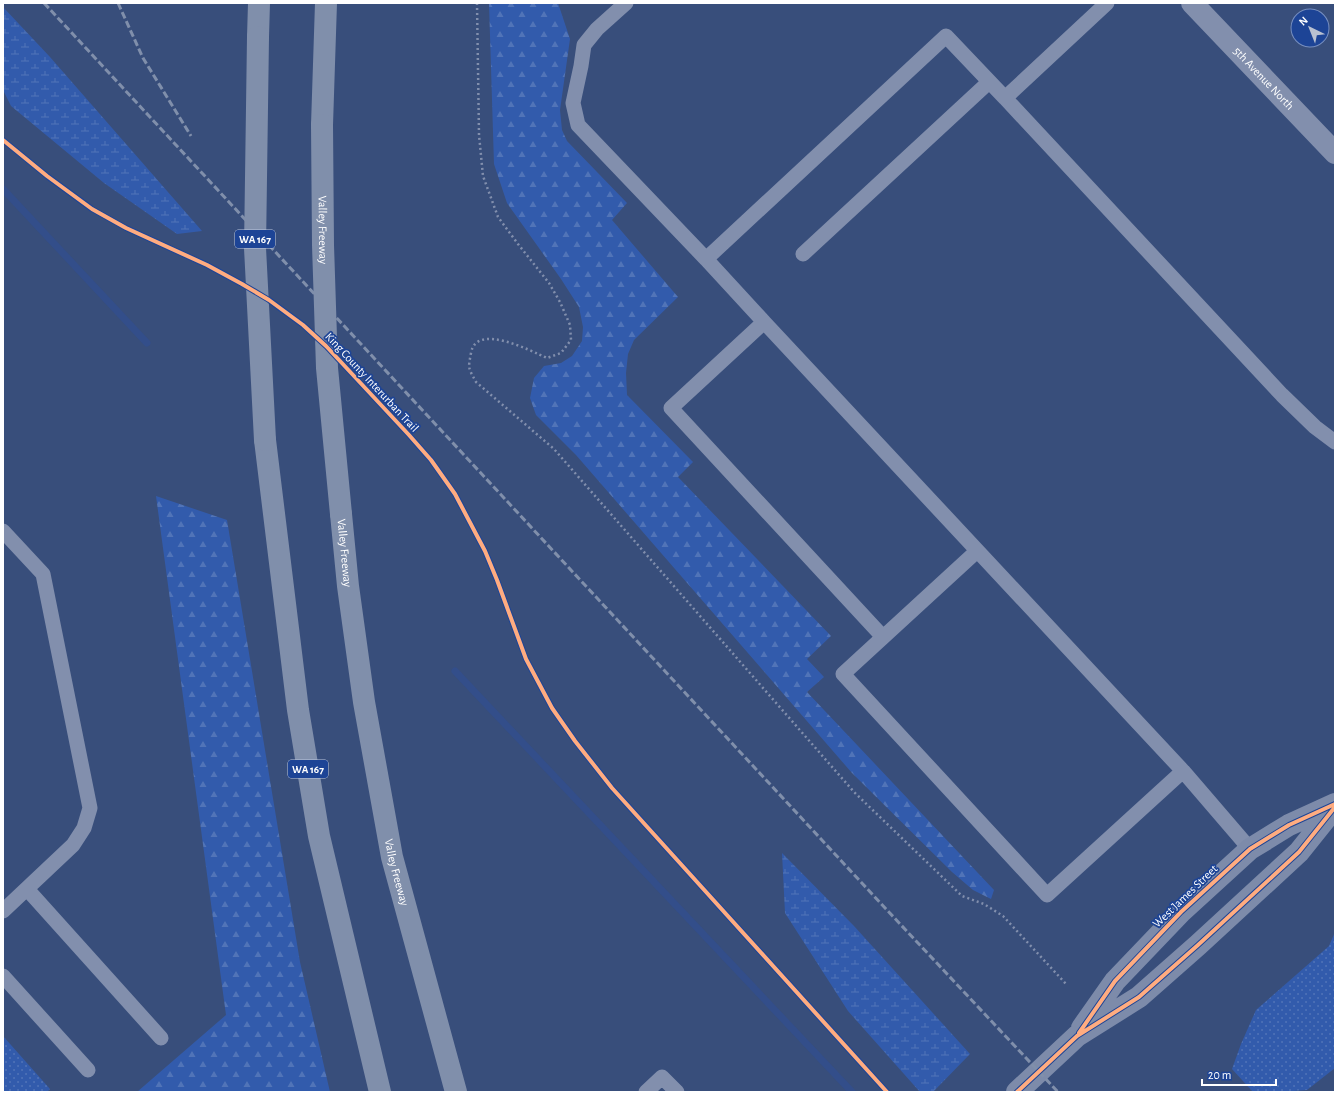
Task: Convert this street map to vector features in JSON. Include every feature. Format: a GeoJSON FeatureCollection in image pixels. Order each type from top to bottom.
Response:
{"type":"FeatureCollection","features":[{"type":"Feature","properties":{"kind":"highway","name":"WA 167"},"geometry":{"type":"LineString","coordinates":[[259,3],[255,248],[266,440],[298,710],[319,836],[380,1092]]}},
{"type":"Feature","properties":{"kind":"highway","name":"Valley Freeway"},"geometry":{"type":"LineString","coordinates":[[326,3],[322,125],[323,245],[328,368],[348,586],[364,702],[392,857],[456,1092]]}},
{"type":"Feature","properties":{"kind":"main road","name":"West James Street"},"geometry":{"type":"LineString","coordinates":[[1017,1092],[1076,1036],[1115,981],[1181,912],[1250,849],[1289,825],[1335,805]]}},
{"type":"Feature","properties":{"kind":"main road","name":"West James Street"},"geometry":{"type":"LineString","coordinates":[[1076,1036],[1139,997],[1198,945],[1299,852],[1335,805]]}},
{"type":"Feature","properties":{"kind":"street","name":"5th Avenue North"},"geometry":{"type":"LineString","coordinates":[[1192,3],[1335,153]]}},
{"type":"Feature","properties":{"kind":"lane"},"geometry":{"type":"LineString","coordinates":[[626,3],[597,30],[584,45],[573,103],[578,125],[706,259],[1183,771],[1250,849]]}},
{"type":"Feature","properties":{"kind":"lane"},"geometry":{"type":"LineString","coordinates":[[1004,98],[1098,6]]}},
{"type":"Feature","properties":{"kind":"lane"},"geometry":{"type":"LineString","coordinates":[[706,259],[946,36],[1282,395],[1314,427],[1335,442]]}},
{"type":"Feature","properties":{"kind":"lane"},"geometry":{"type":"LineString","coordinates":[[803,254],[989,82]]}},
{"type":"Feature","properties":{"kind":"lane"},"geometry":{"type":"LineString","coordinates":[[764,322],[671,408],[884,637]]}},
{"type":"Feature","properties":{"kind":"lane"},"geometry":{"type":"LineString","coordinates":[[3,530],[43,574],[90,808],[84,828],[73,845],[3,911]]}},
{"type":"Feature","properties":{"kind":"lane"},"geometry":{"type":"LineString","coordinates":[[977,551],[843,674],[1047,895],[1183,771]]}},
{"type":"Feature","properties":{"kind":"lane"},"geometry":{"type":"LineString","coordinates":[[27,889],[161,1038]]}},
{"type":"Feature","properties":{"kind":"lane"},"geometry":{"type":"LineString","coordinates":[[3,976],[88,1070]]}},
{"type":"Feature","properties":{"kind":"lane"},"geometry":{"type":"LineString","coordinates":[[646,1092],[662,1077],[677,1092]]}},
{"type":"Feature","properties":{"kind":"path"},"geometry":{"type":"LineString","coordinates":[[477,3],[479,135],[483,176],[498,217],[549,283],[560,302],[570,325],[571,340],[561,352],[547,358],[510,342],[490,339],[479,340],[472,347],[468,367],[476,382],[554,449],[854,792],[962,896],[984,904],[1003,916],[1067,985]]}},
{"type":"Feature","properties":{"kind":"green space"},"geometry":{"type":"Polygon","coordinates":[[[489,3],[558,3],[570,39],[560,110],[562,130],[567,141],[627,203],[612,220],[678,297],[634,340],[628,354],[626,373],[627,395],[693,462],[678,477],[831,636],[807,659],[824,677],[807,692],[994,890],[991,899],[973,890],[952,872],[852,773],[576,455],[536,415],[530,398],[534,378],[544,366],[561,363],[572,356],[582,341],[583,327],[579,307],[507,203],[494,164],[489,3]]]}},
{"type":"Feature","properties":{"kind":"green space"},"geometry":{"type":"Polygon","coordinates":[[[3,7],[50,57],[202,231],[177,234],[104,183],[11,106],[3,90],[3,7]]]}},
{"type":"Feature","properties":{"kind":"green space"},"geometry":{"type":"Polygon","coordinates":[[[156,496],[227,520],[300,962],[330,1092],[137,1092],[226,1015],[156,496]]]}},
{"type":"Feature","properties":{"kind":"green space"},"geometry":{"type":"Polygon","coordinates":[[[782,853],[854,926],[970,1054],[933,1092],[920,1092],[848,1011],[785,913],[782,853]]]}},
{"type":"Feature","properties":{"kind":"green space"},"geometry":{"type":"Polygon","coordinates":[[[1335,932],[1335,1068],[1307,1090],[1253,1092],[1232,1069],[1256,1010],[1329,946],[1335,932]]]}},
{"type":"Feature","properties":{"kind":"green space"},"geometry":{"type":"Polygon","coordinates":[[[3,1036],[50,1089],[47,1092],[3,1092],[3,1036]]]}},
{"type":"Feature","properties":{"kind":"waterway"},"geometry":{"type":"LineString","coordinates":[[3,189],[147,343]]}},
{"type":"Feature","properties":{"kind":"waterway"},"geometry":{"type":"LineString","coordinates":[[455,671],[852,1092]]}},
{"type":"Feature","properties":{"kind":"railway"},"geometry":{"type":"LineString","coordinates":[[44,3],[1058,1092]]}},
{"type":"Feature","properties":{"kind":"railway"},"geometry":{"type":"LineString","coordinates":[[118,3],[143,58],[191,136]]}},
{"type":"Feature","properties":{"kind":"cycle path","name":"King County Interurban Trail"},"geometry":{"type":"LineString","coordinates":[[3,140],[47,176],[92,209],[126,228],[207,265],[269,300],[303,325],[326,346],[409,435],[431,460],[455,494],[485,551],[526,659],[552,708],[575,741],[612,788],[887,1092]]}},
{"type":"Feature","properties":{"kind":"cycle path"},"geometry":{"type":"LineString","coordinates":[[1079,1033],[1115,981],[1181,912],[1250,849],[1289,825],[1335,804]]}},
{"type":"Feature","properties":{"kind":"cycle path"},"geometry":{"type":"LineString","coordinates":[[1017,1092],[1077,1036],[1139,997],[1198,945],[1299,852],[1335,807]]}}]}
